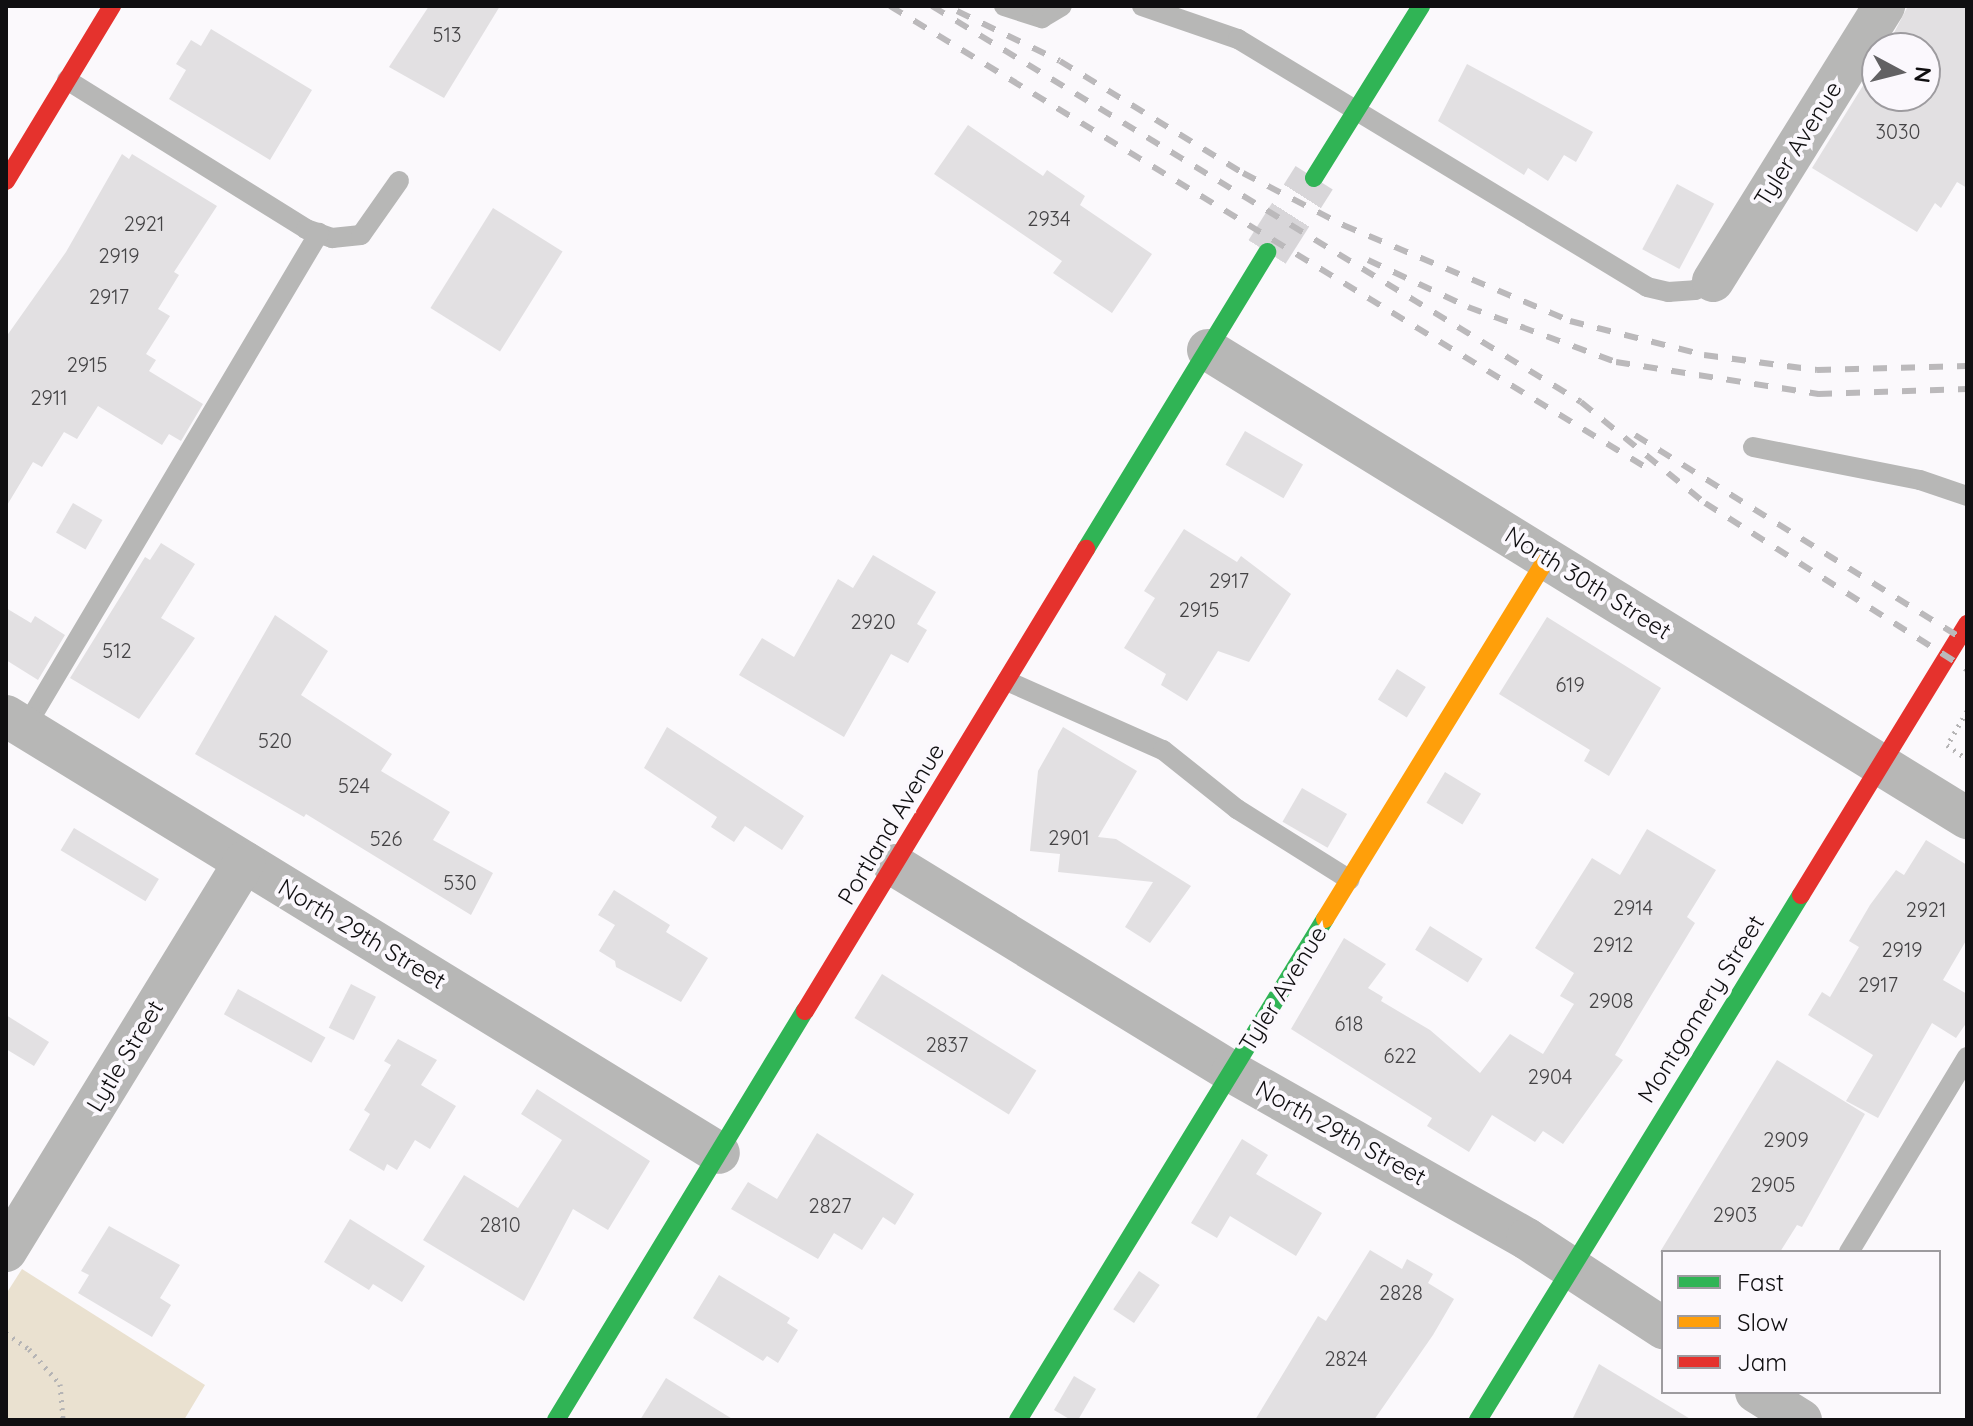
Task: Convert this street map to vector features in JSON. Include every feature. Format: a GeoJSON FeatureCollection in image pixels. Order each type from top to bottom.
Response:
{"type":"FeatureCollection","features":[{"type":"Feature","properties":{"kind":"street"},"geometry":{"type":"LineString","coordinates":[[6,181],[112,6]]}},
{"type":"Feature","properties":{"kind":"street"},"geometry":{"type":"LineString","coordinates":[[1314,178],[1421,6]]}},
{"type":"Feature","properties":{"kind":"street","name":"Tyler Avenue"},"geometry":{"type":"LineString","coordinates":[[1713,281],[1884,6]]}},
{"type":"Feature","properties":{"kind":"street","name":"Portland Avenue"},"geometry":{"type":"LineString","coordinates":[[556,1420],[1267,252]]}},
{"type":"Feature","properties":{"kind":"street","name":"North 30th Street"},"geometry":{"type":"LineString","coordinates":[[1208,350],[1967,818]]}},
{"type":"Feature","properties":{"kind":"street","name":"Tyler Avenue"},"geometry":{"type":"LineString","coordinates":[[1018,1420],[1547,558]]}},
{"type":"Feature","properties":{"kind":"street","name":"Montgomery Street"},"geometry":{"type":"LineString","coordinates":[[1478,1420],[1967,624]]}},
{"type":"Feature","properties":{"kind":"street","name":"North 29th Street"},"geometry":{"type":"LineString","coordinates":[[16,722],[719,1153]]}},
{"type":"Feature","properties":{"kind":"street","name":"Lytle Street"},"geometry":{"type":"LineString","coordinates":[[6,1251],[244,862]]}},
{"type":"Feature","properties":{"kind":"street","name":"North 29th Street"},"geometry":{"type":"LineString","coordinates":[[894,865],[1232,1072],[1572,1267],[1661,1327]]}},
{"type":"Feature","properties":{"kind":"street"},"geometry":{"type":"LineString","coordinates":[[1760,1394],[1801,1420]]}},
{"type":"Feature","properties":{"kind":"lane"},"geometry":{"type":"LineString","coordinates":[[1004,6],[1042,18],[1062,6]]}},
{"type":"Feature","properties":{"kind":"lane"},"geometry":{"type":"LineString","coordinates":[[1142,6],[1238,39],[1358,108],[1647,287],[1682,291],[1713,281]]}},
{"type":"Feature","properties":{"kind":"lane"},"geometry":{"type":"LineString","coordinates":[[67,80],[319,233],[361,235],[399,181]]}},
{"type":"Feature","properties":{"kind":"lane"},"geometry":{"type":"LineString","coordinates":[[16,722],[319,233]]}},
{"type":"Feature","properties":{"kind":"lane"},"geometry":{"type":"LineString","coordinates":[[1753,447],[1920,480],[1967,496]]}},
{"type":"Feature","properties":{"kind":"lane"},"geometry":{"type":"LineString","coordinates":[[1007,681],[1048,702],[1098,717],[1163,750],[1237,809],[1350,880]]}},
{"type":"Feature","properties":{"kind":"lane"},"geometry":{"type":"LineString","coordinates":[[1850,1250],[1967,1057]]}},
{"type":"Feature","properties":{"kind":"path"},"geometry":{"type":"LineString","coordinates":[[1967,711],[1947,745],[1967,759]]}},
{"type":"Feature","properties":{"kind":"path"},"geometry":{"type":"LineString","coordinates":[[6,1333],[29,1349],[60,1384],[63,1420]]}},
{"type":"Feature","properties":{"kind":"shaded area"},"geometry":{"type":"Polygon","coordinates":[[[22,1269],[205,1385],[184,1420],[6,1420],[6,1294],[22,1269]]]}},
{"type":"Feature","properties":{"kind":"building"},"geometry":{"type":"Polygon","coordinates":[[[429,6],[500,6],[444,98],[389,67],[429,6]]]}},
{"type":"Feature","properties":{"kind":"building"},"geometry":{"type":"Polygon","coordinates":[[[1908,6],[1967,6],[1967,188],[1957,182],[1941,208],[1935,203],[1917,232],[1812,168],[1861,89],[1861,112],[1941,112],[1941,32],[1894,32],[1908,6]]]}},
{"type":"Feature","properties":{"kind":"building"},"geometry":{"type":"Polygon","coordinates":[[[211,29],[312,90],[270,160],[169,99],[186,70],[176,64],[191,40],[201,46],[211,29]]]}},
{"type":"Feature","properties":{"kind":"building"},"geometry":{"type":"Polygon","coordinates":[[[1467,64],[1593,132],[1576,162],[1564,155],[1548,181],[1528,168],[1524,175],[1438,121],[1467,64]]]}},
{"type":"Feature","properties":{"kind":"building"},"geometry":{"type":"Polygon","coordinates":[[[968,125],[1043,176],[1047,170],[1085,196],[1080,205],[1152,254],[1112,313],[1053,273],[1062,261],[934,174],[968,125]]]}},
{"type":"Feature","properties":{"kind":"building"},"geometry":{"type":"Polygon","coordinates":[[[122,154],[129,159],[132,154],[217,206],[174,272],[179,275],[158,309],[170,316],[146,354],[156,360],[149,371],[203,404],[181,441],[169,434],[162,445],[98,406],[77,439],[64,432],[42,467],[33,462],[6,507],[6,337],[66,252],[122,154]]]}},
{"type":"Feature","properties":{"kind":"building"},"geometry":{"type":"Polygon","coordinates":[[[1677,184],[1714,204],[1679,269],[1642,249],[1677,184]]]}},
{"type":"Feature","properties":{"kind":"building"},"geometry":{"type":"Polygon","coordinates":[[[493,208],[563,251],[500,352],[430,308],[493,208]]]}},
{"type":"Feature","properties":{"kind":"building"},"geometry":{"type":"Polygon","coordinates":[[[1245,431],[1303,464],[1284,498],[1226,465],[1245,431]]]}},
{"type":"Feature","properties":{"kind":"building"},"geometry":{"type":"Polygon","coordinates":[[[73,503],[102,520],[85,549],[56,532],[73,503]]]}},
{"type":"Feature","properties":{"kind":"building"},"geometry":{"type":"Polygon","coordinates":[[[1184,529],[1237,562],[1241,556],[1291,594],[1249,662],[1218,651],[1187,701],[1161,685],[1166,674],[1124,648],[1155,598],[1144,591],[1184,529]]]}},
{"type":"Feature","properties":{"kind":"building"},"geometry":{"type":"Polygon","coordinates":[[[161,543],[195,564],[161,618],[195,638],[139,719],[70,678],[145,557],[150,560],[161,543]]]}},
{"type":"Feature","properties":{"kind":"building"},"geometry":{"type":"Polygon","coordinates":[[[873,555],[936,592],[917,624],[927,630],[908,663],[891,654],[844,737],[739,675],[762,638],[794,657],[838,579],[853,588],[873,555]]]}},
{"type":"Feature","properties":{"kind":"building"},"geometry":{"type":"Polygon","coordinates":[[[6,608],[31,623],[35,616],[65,635],[38,680],[6,660],[6,608]]]}},
{"type":"Feature","properties":{"kind":"building"},"geometry":{"type":"Polygon","coordinates":[[[275,615],[328,651],[301,695],[392,754],[381,771],[450,812],[433,840],[493,873],[471,915],[306,814],[304,817],[195,754],[275,615]]]}},
{"type":"Feature","properties":{"kind":"building"},"geometry":{"type":"Polygon","coordinates":[[[1547,617],[1661,688],[1609,776],[1584,761],[1590,750],[1499,694],[1547,617]]]}},
{"type":"Feature","properties":{"kind":"building"},"geometry":{"type":"Polygon","coordinates":[[[1397,669],[1426,687],[1407,718],[1378,700],[1397,669]]]}},
{"type":"Feature","properties":{"kind":"building"},"geometry":{"type":"Polygon","coordinates":[[[667,727],[804,816],[782,850],[745,826],[734,842],[711,827],[717,817],[644,768],[667,727]]]}},
{"type":"Feature","properties":{"kind":"building"},"geometry":{"type":"Polygon","coordinates":[[[1063,727],[1137,771],[1098,837],[1116,839],[1191,886],[1150,943],[1125,927],[1153,882],[1058,872],[1060,854],[1030,851],[1038,771],[1063,727]]]}},
{"type":"Feature","properties":{"kind":"building"},"geometry":{"type":"Polygon","coordinates":[[[1445,772],[1481,794],[1462,824],[1426,803],[1445,772]]]}},
{"type":"Feature","properties":{"kind":"building"},"geometry":{"type":"Polygon","coordinates":[[[1302,788],[1347,814],[1328,848],[1282,822],[1302,788]]]}},
{"type":"Feature","properties":{"kind":"building"},"geometry":{"type":"Polygon","coordinates":[[[74,828],[159,879],[145,901],[61,850],[74,828]]]}},
{"type":"Feature","properties":{"kind":"building"},"geometry":{"type":"Polygon","coordinates":[[[1647,829],[1716,870],[1687,917],[1695,923],[1615,1055],[1623,1060],[1563,1144],[1543,1131],[1535,1142],[1492,1115],[1469,1152],[1427,1126],[1432,1118],[1291,1029],[1344,938],[1386,964],[1368,988],[1383,997],[1381,1001],[1430,1030],[1480,1073],[1510,1034],[1543,1054],[1574,1004],[1560,996],[1574,973],[1535,948],[1592,858],[1620,875],[1647,829]]]}},
{"type":"Feature","properties":{"kind":"building"},"geometry":{"type":"Polygon","coordinates":[[[1926,840],[1967,865],[1967,939],[1943,980],[1967,994],[1967,1022],[1956,1038],[1932,1023],[1878,1118],[1846,1101],[1873,1055],[1808,1015],[1822,992],[1830,997],[1859,947],[1849,941],[1870,905],[1896,870],[1904,875],[1926,840]]]}},
{"type":"Feature","properties":{"kind":"building"},"geometry":{"type":"Polygon","coordinates":[[[614,890],[670,925],[666,932],[708,958],[681,1002],[616,967],[615,961],[599,951],[615,925],[598,915],[614,890]]]}},
{"type":"Feature","properties":{"kind":"building"},"geometry":{"type":"Polygon","coordinates":[[[1430,926],[1483,959],[1468,983],[1415,950],[1430,926]]]}},
{"type":"Feature","properties":{"kind":"building"},"geometry":{"type":"Polygon","coordinates":[[[882,974],[1036,1070],[1009,1115],[854,1018],[882,974]]]}},
{"type":"Feature","properties":{"kind":"building"},"geometry":{"type":"Polygon","coordinates":[[[351,984],[376,997],[354,1040],[329,1028],[351,984]]]}},
{"type":"Feature","properties":{"kind":"building"},"geometry":{"type":"Polygon","coordinates":[[[238,989],[325,1037],[311,1063],[224,1014],[238,989]]]}},
{"type":"Feature","properties":{"kind":"building"},"geometry":{"type":"Polygon","coordinates":[[[6,1015],[49,1042],[34,1066],[6,1049],[6,1015]]]}},
{"type":"Feature","properties":{"kind":"building"},"geometry":{"type":"Polygon","coordinates":[[[398,1039],[437,1060],[421,1085],[456,1106],[430,1149],[415,1140],[397,1170],[387,1164],[384,1171],[349,1150],[370,1114],[364,1110],[391,1065],[384,1061],[398,1039]]]}},
{"type":"Feature","properties":{"kind":"building"},"geometry":{"type":"Polygon","coordinates":[[[1777,1060],[1865,1114],[1802,1227],[1797,1225],[1781,1250],[1661,1250],[1777,1060]]]}},
{"type":"Feature","properties":{"kind":"building"},"geometry":{"type":"Polygon","coordinates":[[[537,1089],[650,1161],[608,1230],[573,1209],[524,1301],[423,1240],[464,1175],[518,1208],[562,1140],[521,1114],[537,1089]]]}},
{"type":"Feature","properties":{"kind":"building"},"geometry":{"type":"Polygon","coordinates":[[[817,1133],[914,1194],[895,1225],[883,1217],[862,1250],[834,1233],[818,1259],[731,1209],[748,1182],[777,1199],[817,1133]]]}},
{"type":"Feature","properties":{"kind":"building"},"geometry":{"type":"Polygon","coordinates":[[[1242,1139],[1268,1155],[1256,1174],[1322,1213],[1296,1256],[1230,1216],[1217,1238],[1191,1223],[1242,1139]]]}},
{"type":"Feature","properties":{"kind":"building"},"geometry":{"type":"Polygon","coordinates":[[[350,1219],[425,1266],[402,1302],[373,1284],[369,1290],[324,1262],[350,1219]]]}},
{"type":"Feature","properties":{"kind":"building"},"geometry":{"type":"Polygon","coordinates":[[[109,1226],[180,1265],[160,1298],[171,1305],[152,1337],[78,1293],[89,1275],[81,1271],[109,1226]]]}},
{"type":"Feature","properties":{"kind":"building"},"geometry":{"type":"Polygon","coordinates":[[[1370,1250],[1402,1269],[1407,1259],[1433,1274],[1428,1283],[1454,1299],[1433,1335],[1374,1420],[1255,1420],[1318,1316],[1326,1321],[1370,1250]]]}},
{"type":"Feature","properties":{"kind":"building"},"geometry":{"type":"Polygon","coordinates":[[[1139,1271],[1160,1285],[1134,1323],[1113,1309],[1139,1271]]]}},
{"type":"Feature","properties":{"kind":"building"},"geometry":{"type":"Polygon","coordinates":[[[719,1275],[790,1318],[787,1323],[798,1330],[778,1363],[767,1356],[763,1361],[693,1318],[719,1275]]]}},
{"type":"Feature","properties":{"kind":"building"},"geometry":{"type":"Polygon","coordinates":[[[1599,1364],[1692,1420],[1572,1420],[1599,1364]]]}},
{"type":"Feature","properties":{"kind":"building"},"geometry":{"type":"Polygon","coordinates":[[[1074,1376],[1096,1389],[1078,1420],[1071,1420],[1054,1410],[1074,1376]]]}},
{"type":"Feature","properties":{"kind":"building"},"geometry":{"type":"Polygon","coordinates":[[[666,1378],[734,1420],[640,1420],[666,1378]]]}},
{"type":"Feature","properties":{"kind":"tunnel"},"geometry":{"type":"LineString","coordinates":[[1267,252],[1314,178]]}},
{"type":"Feature","properties":{"kind":"railway"},"geometry":{"type":"LineString","coordinates":[[890,6],[1647,468]]}},
{"type":"Feature","properties":{"kind":"railway"},"geometry":{"type":"LineString","coordinates":[[932,6],[1581,402],[1705,503],[1967,669]]}},
{"type":"Feature","properties":{"kind":"railway"},"geometry":{"type":"LineString","coordinates":[[957,11],[1060,61],[1243,173],[1343,225],[1570,321],[1704,355],[1817,370],[1967,366]]}},
{"type":"Feature","properties":{"kind":"railway"},"geometry":{"type":"LineString","coordinates":[[1368,260],[1468,307],[1616,362],[1818,394],[1967,389]]}},
{"type":"Feature","properties":{"kind":"railway"},"geometry":{"type":"LineString","coordinates":[[1635,435],[1967,642]]}},
{"type":"Feature","properties":{"kind":"traffic: fast"},"geometry":{"type":"LineString","coordinates":[[1314,178],[1421,6]]}},
{"type":"Feature","properties":{"kind":"traffic: fast"},"geometry":{"type":"LineString","coordinates":[[1086,549],[1267,252]]}},
{"type":"Feature","properties":{"kind":"traffic: fast"},"geometry":{"type":"LineString","coordinates":[[1478,1420],[1801,895]]}},
{"type":"Feature","properties":{"kind":"traffic: fast"},"geometry":{"type":"LineString","coordinates":[[1018,1420],[1325,919]]}},
{"type":"Feature","properties":{"kind":"traffic: fast"},"geometry":{"type":"LineString","coordinates":[[556,1420],[805,1011]]}},
{"type":"Feature","properties":{"kind":"traffic: slow"},"geometry":{"type":"LineString","coordinates":[[1325,919],[1547,558]]}},
{"type":"Feature","properties":{"kind":"traffic: jam"},"geometry":{"type":"LineString","coordinates":[[6,181],[112,6]]}},
{"type":"Feature","properties":{"kind":"traffic: jam"},"geometry":{"type":"LineString","coordinates":[[805,1011],[1086,549]]}},
{"type":"Feature","properties":{"kind":"traffic: jam"},"geometry":{"type":"LineString","coordinates":[[1801,895],[1967,624]]}}]}
